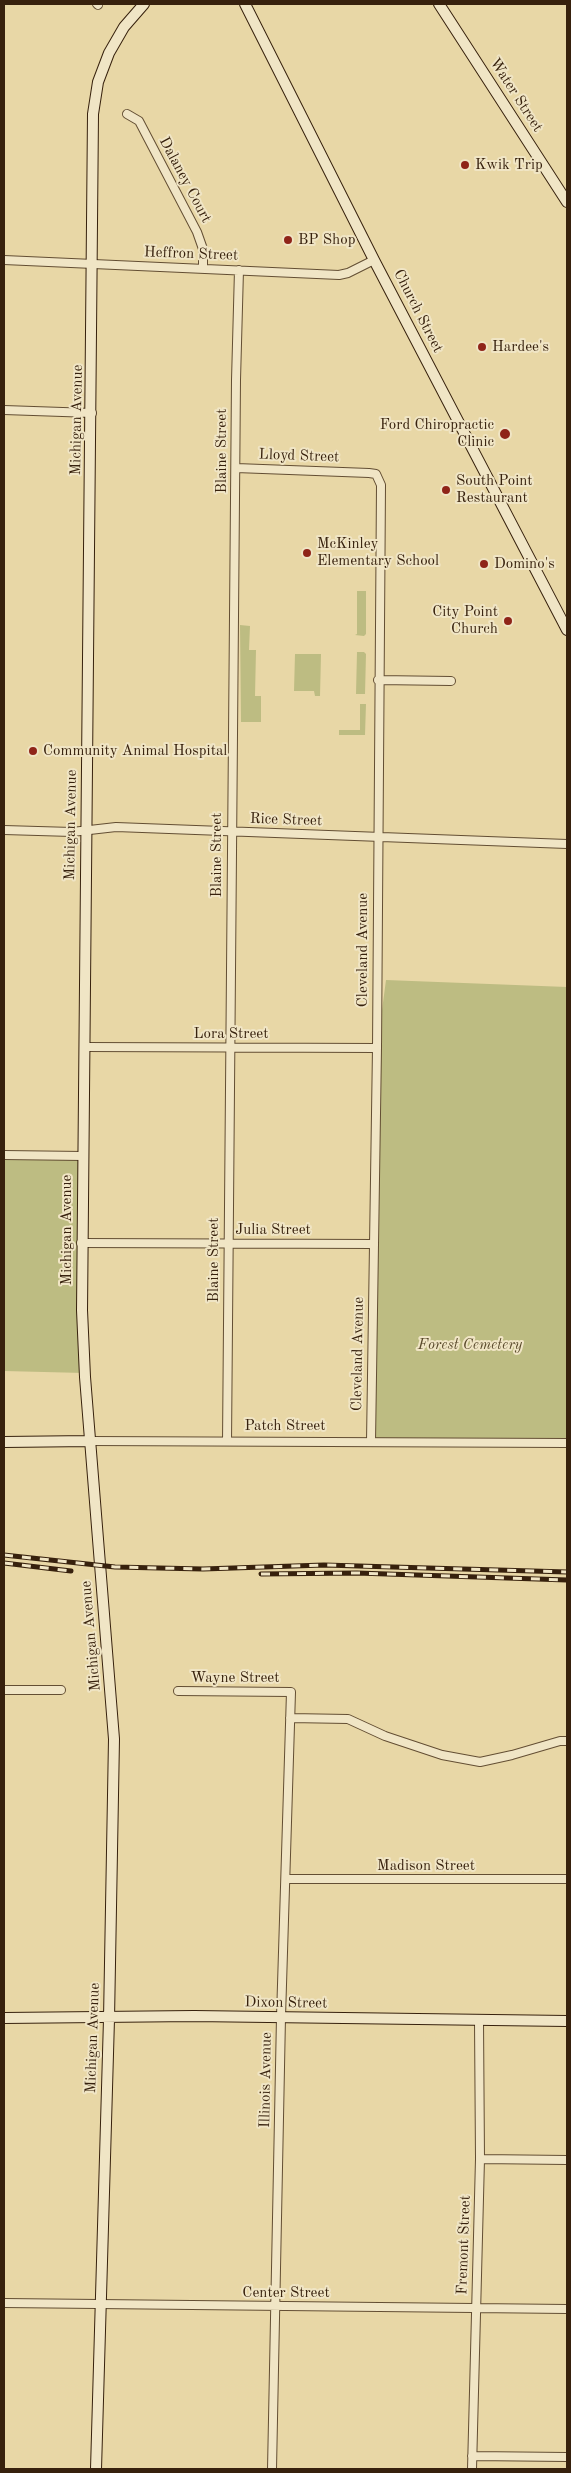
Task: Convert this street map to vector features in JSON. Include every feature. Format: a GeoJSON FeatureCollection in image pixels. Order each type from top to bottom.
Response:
{"type":"FeatureCollection","features":[{"type":"Feature","properties":{"kind":"street","name":"Michigan Avenue"},"geometry":{"type":"LineString","coordinates":[[96,2469],[99,2304],[109,2019],[114,1739],[85,1378],[81,1243],[92,413],[93,114],[98,82],[117,38],[144,4]]}},
{"type":"Feature","properties":{"kind":"street","name":"Church Street"},"geometry":{"type":"LineString","coordinates":[[245,4],[374,260],[567,630]]}},
{"type":"Feature","properties":{"kind":"street","name":"Water Street"},"geometry":{"type":"LineString","coordinates":[[439,4],[567,202]]}},
{"type":"Feature","properties":{"kind":"street","name":"Dalaney Court"},"geometry":{"type":"LineString","coordinates":[[126,114],[139,121],[197,232],[203,249],[203,268]]}},
{"type":"Feature","properties":{"kind":"street","name":"Heffron Street"},"geometry":{"type":"LineString","coordinates":[[4,260],[339,274],[348,273],[374,260]]}},
{"type":"Feature","properties":{"kind":"street","name":"Blaine Street"},"geometry":{"type":"LineString","coordinates":[[226,1441],[236,380],[240,270]]}},
{"type":"Feature","properties":{"kind":"street"},"geometry":{"type":"LineString","coordinates":[[4,410],[92,413]]}},
{"type":"Feature","properties":{"kind":"street","name":"Lloyd Street"},"geometry":{"type":"LineString","coordinates":[[236,468],[361,472]]}},
{"type":"Feature","properties":{"kind":"street","name":"Cleveland Avenue"},"geometry":{"type":"LineString","coordinates":[[361,472],[376,474],[381,484],[378,680],[377,1048],[371,1441]]}},
{"type":"Feature","properties":{"kind":"street"},"geometry":{"type":"LineString","coordinates":[[378,680],[451,681]]}},
{"type":"Feature","properties":{"kind":"street","name":"Rice Street"},"geometry":{"type":"LineString","coordinates":[[4,830],[72,832],[85,829],[116,827],[567,844]]}},
{"type":"Feature","properties":{"kind":"street","name":"Lora Street"},"geometry":{"type":"LineString","coordinates":[[84,1047],[377,1048]]}},
{"type":"Feature","properties":{"kind":"street"},"geometry":{"type":"LineString","coordinates":[[4,1155],[83,1156]]}},
{"type":"Feature","properties":{"kind":"street","name":"Julia Street"},"geometry":{"type":"LineString","coordinates":[[81,1243],[374,1244]]}},
{"type":"Feature","properties":{"kind":"street","name":"Patch Street"},"geometry":{"type":"LineString","coordinates":[[4,1442],[371,1441],[567,1443]]}},
{"type":"Feature","properties":{"kind":"street"},"geometry":{"type":"LineString","coordinates":[[4,1690],[61,1690]]}},
{"type":"Feature","properties":{"kind":"street","name":"Wayne Street"},"geometry":{"type":"LineString","coordinates":[[178,1691],[291,1692]]}},
{"type":"Feature","properties":{"kind":"street","name":"Illinois Avenue"},"geometry":{"type":"LineString","coordinates":[[272,2469],[280,2017],[291,1692]]}},
{"type":"Feature","properties":{"kind":"street"},"geometry":{"type":"LineString","coordinates":[[290,1718],[348,1719],[385,1736],[442,1755],[480,1762],[560,1741],[567,1741]]}},
{"type":"Feature","properties":{"kind":"street","name":"Madison Street"},"geometry":{"type":"LineString","coordinates":[[286,1879],[567,1879]]}},
{"type":"Feature","properties":{"kind":"street","name":"Dixon Street"},"geometry":{"type":"LineString","coordinates":[[4,2018],[280,2017],[567,2021]]}},
{"type":"Feature","properties":{"kind":"street","name":"Fremont Street"},"geometry":{"type":"LineString","coordinates":[[472,2469],[480,2159],[479,2021]]}},
{"type":"Feature","properties":{"kind":"street"},"geometry":{"type":"LineString","coordinates":[[480,2159],[567,2160]]}},
{"type":"Feature","properties":{"kind":"street","name":"Center Street"},"geometry":{"type":"LineString","coordinates":[[4,2303],[276,2308],[567,2309]]}},
{"type":"Feature","properties":{"kind":"street"},"geometry":{"type":"LineString","coordinates":[[472,2456],[567,2457]]}},
{"type":"Feature","properties":{"kind":"green space"},"geometry":{"type":"Polygon","coordinates":[[[357,591],[366,591],[366,634],[364,636],[355,635],[357,634],[357,591]]]}},
{"type":"Feature","properties":{"kind":"green space"},"geometry":{"type":"Polygon","coordinates":[[[240,625],[250,626],[249,650],[256,650],[255,696],[261,696],[261,722],[241,722],[240,625]]]}},
{"type":"Feature","properties":{"kind":"green space"},"geometry":{"type":"Polygon","coordinates":[[[357,652],[364,652],[366,654],[365,694],[356,694],[357,652]]]}},
{"type":"Feature","properties":{"kind":"green space"},"geometry":{"type":"Polygon","coordinates":[[[295,654],[321,654],[320,696],[315,696],[314,691],[294,691],[295,654]]]}},
{"type":"Feature","properties":{"kind":"green space"},"geometry":{"type":"Polygon","coordinates":[[[360,704],[366,704],[365,735],[339,735],[339,730],[360,730],[360,704]]]}},
{"type":"Feature","properties":{"kind":"green space","name":"Forest Cemetery"},"geometry":{"type":"Polygon","coordinates":[[[386,980],[567,987],[567,1443],[371,1441],[377,1048],[386,980]]]}},
{"type":"Feature","properties":{"kind":"green space"},"geometry":{"type":"Polygon","coordinates":[[[4,1156],[83,1156],[84,1373],[4,1371],[4,1156]]]}},
{"type":"Feature","properties":{"kind":"railway"},"geometry":{"type":"LineString","coordinates":[[4,1555],[115,1567],[203,1569],[324,1565],[567,1572]]}},
{"type":"Feature","properties":{"kind":"railway"},"geometry":{"type":"LineString","coordinates":[[4,1563],[71,1571]]}},
{"type":"Feature","properties":{"kind":"railway"},"geometry":{"type":"LineString","coordinates":[[261,1574],[357,1573],[567,1580]]}},
{"type":"Feature","properties":{"kind":"place","name":"Kwik Trip"},"geometry":{"type":"Point","coordinates":[465,165]}},
{"type":"Feature","properties":{"kind":"place","name":"BP Shop"},"geometry":{"type":"Point","coordinates":[288,240]}},
{"type":"Feature","properties":{"kind":"place","name":"Hardee's"},"geometry":{"type":"Point","coordinates":[482,347]}},
{"type":"Feature","properties":{"kind":"place","name":"Ford Chiropractic Clinic"},"geometry":{"type":"Point","coordinates":[505,434]}},
{"type":"Feature","properties":{"kind":"place","name":"South Point Restaurant"},"geometry":{"type":"Point","coordinates":[446,490]}},
{"type":"Feature","properties":{"kind":"place","name":"McKinley Elementary School"},"geometry":{"type":"Point","coordinates":[307,553]}},
{"type":"Feature","properties":{"kind":"place","name":"Domino's"},"geometry":{"type":"Point","coordinates":[484,564]}},
{"type":"Feature","properties":{"kind":"place","name":"City Point Church"},"geometry":{"type":"Point","coordinates":[508,621]}},
{"type":"Feature","properties":{"kind":"place","name":"Community Animal Hospital"},"geometry":{"type":"Point","coordinates":[33,751]}}]}
